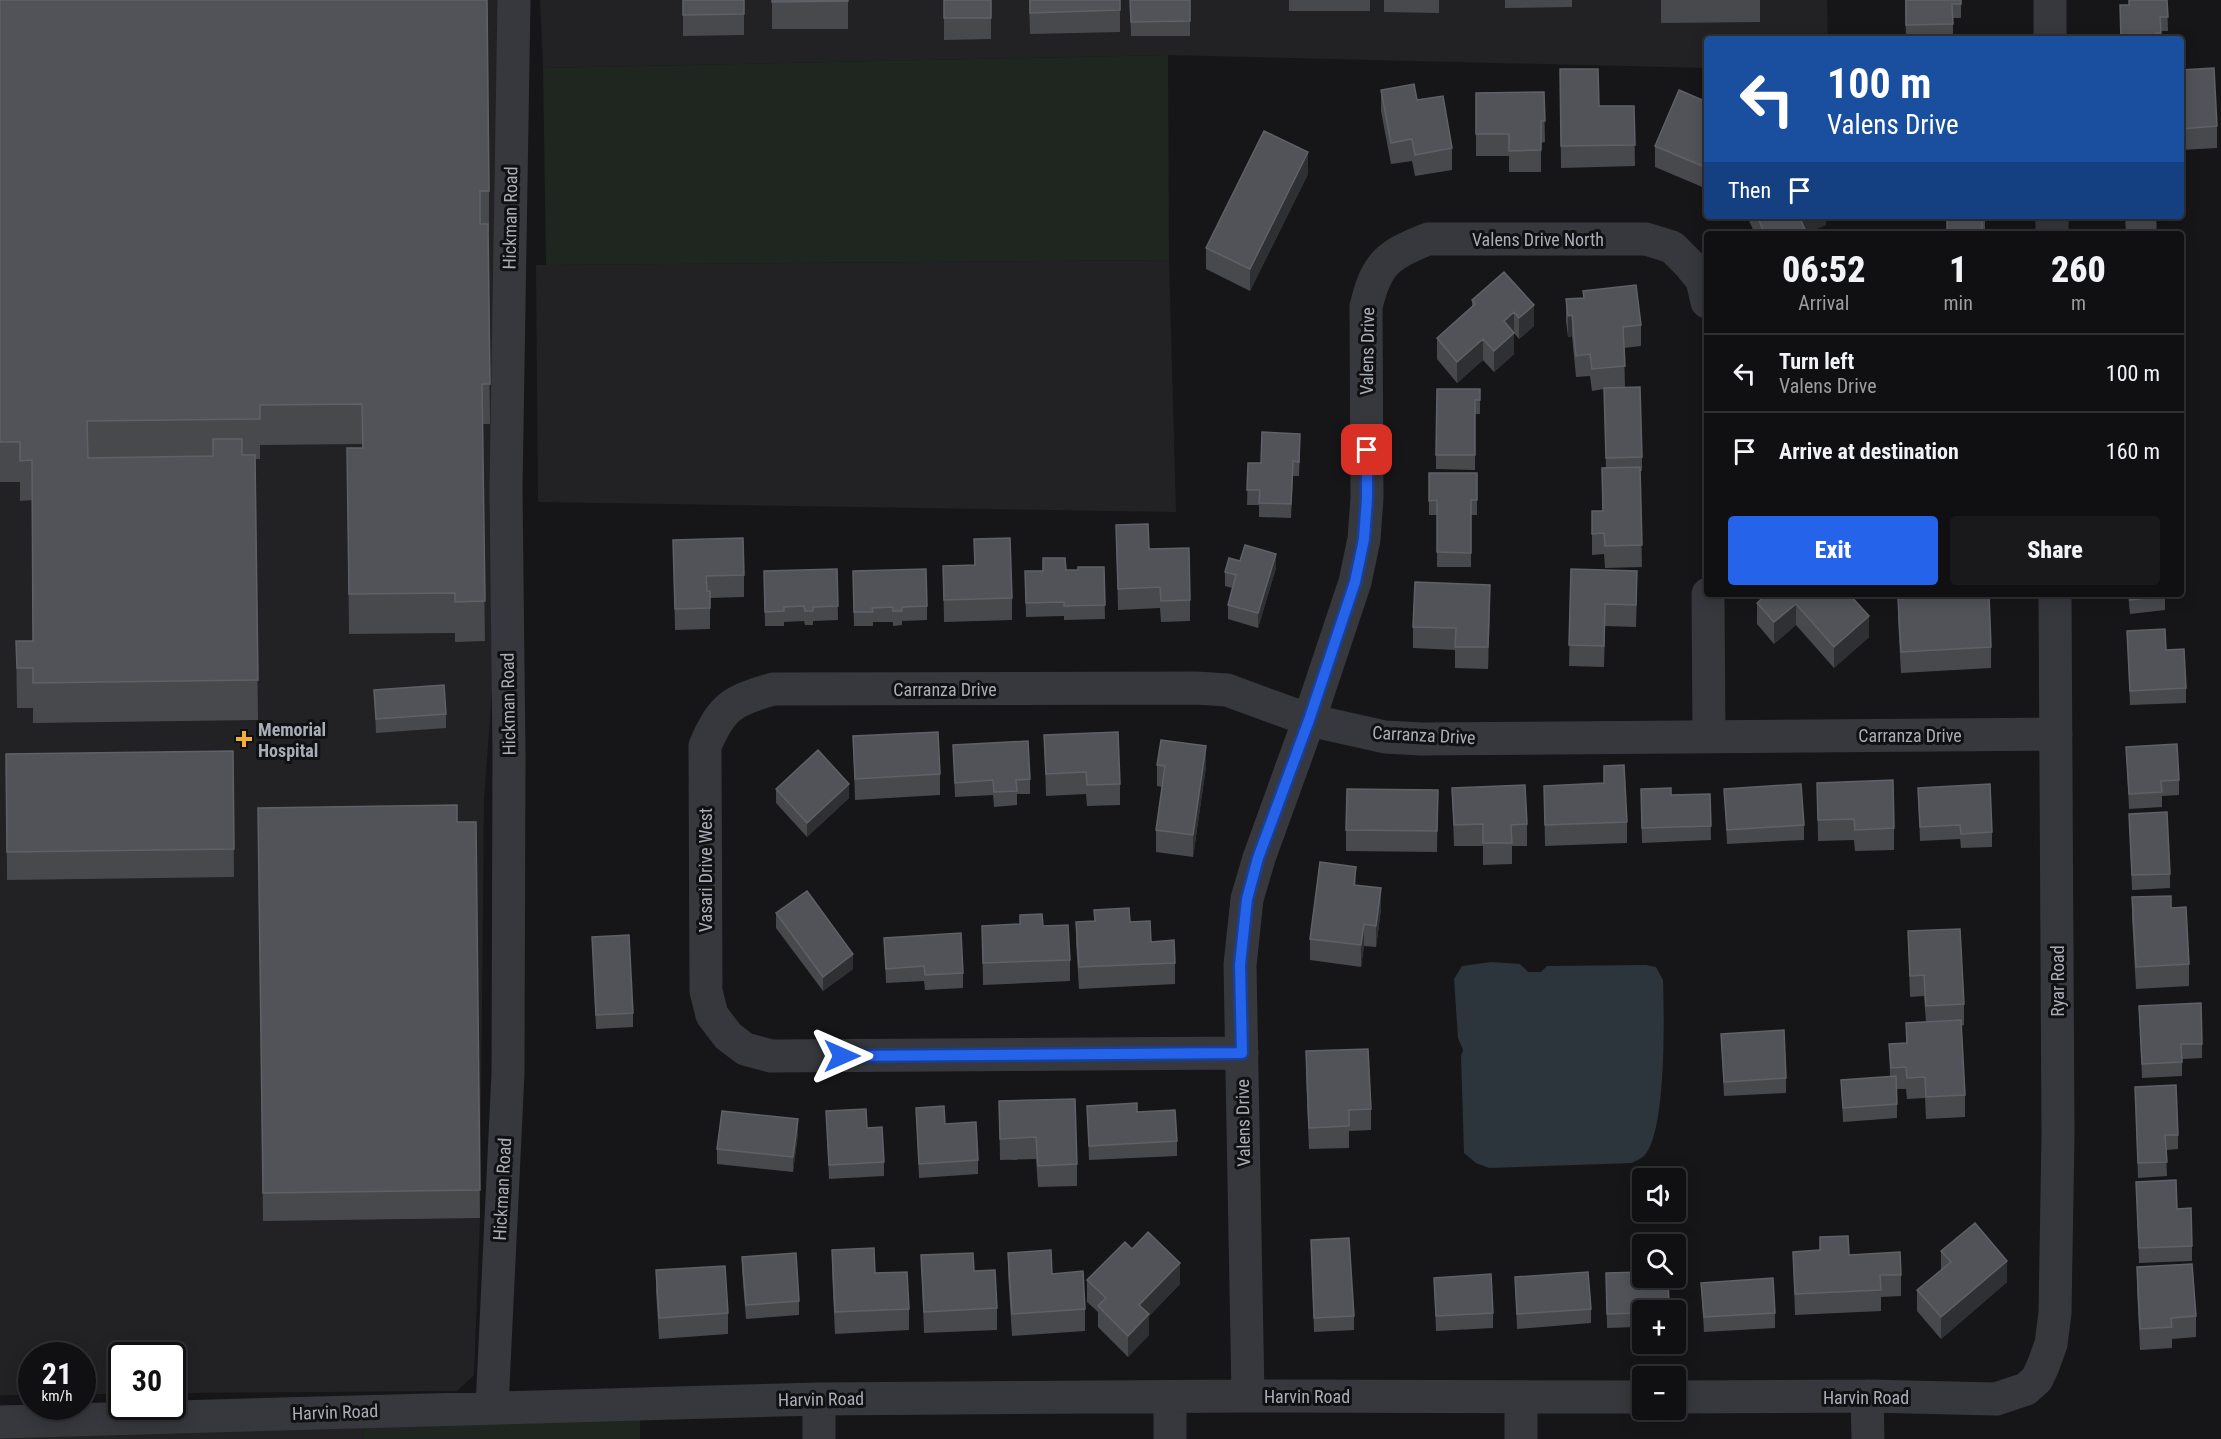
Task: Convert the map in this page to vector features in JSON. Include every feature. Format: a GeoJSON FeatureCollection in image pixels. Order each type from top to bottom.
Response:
{"type":"FeatureCollection","features":[{"type":"Feature","properties":{"kind":"street","name":"Hickman Road"},"geometry":{"type":"LineString","coordinates":[[492,1407],[508,1073],[509,754],[506,489],[514,0]]}},
{"type":"Feature","properties":{"kind":"street"},"geometry":{"type":"LineString","coordinates":[[2050,0],[2050,36]]}},
{"type":"Feature","properties":{"kind":"street","name":"Valens Drive North"},"geometry":{"type":"LineString","coordinates":[[1384,263],[1403,249],[1428,239],[1646,239],[1672,247],[1702,280],[1704,289]]}},
{"type":"Feature","properties":{"kind":"street","name":"Valens Drive"},"geometry":{"type":"LineString","coordinates":[[1248,1396],[1240,965],[1247,899],[1258,858],[1309,720],[1355,582],[1364,539],[1367,498],[1366,307],[1372,282],[1384,263]]}},
{"type":"Feature","properties":{"kind":"street"},"geometry":{"type":"LineString","coordinates":[[1708,597],[1709,736]]}},
{"type":"Feature","properties":{"kind":"street","name":"Ryar Road"},"geometry":{"type":"LineString","coordinates":[[2043,1366],[2051,1344],[2055,1313],[2058,1135],[2055,597]]}},
{"type":"Feature","properties":{"kind":"street","name":"Carranza Drive"},"geometry":{"type":"LineString","coordinates":[[730,705],[749,696],[773,689],[1196,688],[1227,690],[1309,720],[1385,737],[1421,739],[2056,734]]}},
{"type":"Feature","properties":{"kind":"street","name":"Vasari Drive West"},"geometry":{"type":"LineString","coordinates":[[730,705],[715,721],[705,746],[706,991],[712,1015],[728,1035],[745,1049],[771,1056],[1242,1053]]}},
{"type":"Feature","properties":{"kind":"street","name":"Harvin Road"},"geometry":{"type":"LineString","coordinates":[[1686,1397],[1867,1396],[1996,1399],[2026,1389],[2037,1379],[2043,1366]]}},
{"type":"Feature","properties":{"kind":"street","name":"Harvin Road"},"geometry":{"type":"LineString","coordinates":[[0,1422],[819,1399],[1248,1396],[1632,1397]]}},
{"type":"Feature","properties":{"kind":"street"},"geometry":{"type":"LineString","coordinates":[[1867,1396],[1868,1439]]}},
{"type":"Feature","properties":{"kind":"street"},"geometry":{"type":"LineString","coordinates":[[1170,1397],[1170,1439]]}},
{"type":"Feature","properties":{"kind":"street"},"geometry":{"type":"LineString","coordinates":[[1521,1397],[1521,1439]]}},
{"type":"Feature","properties":{"kind":"street"},"geometry":{"type":"LineString","coordinates":[[819,1399],[819,1439]]}},
{"type":"Feature","properties":{"kind":"shaded area","name":"Memorial Hospital"},"geometry":{"type":"Polygon","coordinates":[[[0,0],[501,0],[493,678],[484,800],[480,1218],[474,1375],[457,1391],[186,1393],[186,1342],[108,1342],[108,1394],[96,1394],[96,1342],[18,1342],[18,1395],[0,1395],[0,0]]]}},
{"type":"Feature","properties":{"kind":"shaded area"},"geometry":{"type":"Polygon","coordinates":[[[540,0],[1827,0],[1828,36],[1704,36],[1704,68],[1168,55],[543,68],[540,0]]]}},
{"type":"Feature","properties":{"kind":"shaded area"},"geometry":{"type":"Polygon","coordinates":[[[1168,55],[1169,260],[546,265],[543,68],[1168,55]]]}},
{"type":"Feature","properties":{"kind":"shaded area"},"geometry":{"type":"Polygon","coordinates":[[[1169,260],[1176,512],[538,502],[536,265],[1169,260]]]}},
{"type":"Feature","properties":{"kind":"shaded area"},"geometry":{"type":"Polygon","coordinates":[[[1491,962],[1520,964],[1528,972],[1541,972],[1547,966],[1646,965],[1656,967],[1663,980],[1663,1072],[1657,1124],[1651,1143],[1643,1157],[1632,1163],[1489,1168],[1476,1163],[1464,1153],[1461,1056],[1463,1050],[1458,1038],[1454,979],[1462,966],[1491,962]]]}},
{"type":"Feature","properties":{"kind":"shaded area"},"geometry":{"type":"Polygon","coordinates":[[[640,1416],[640,1439],[364,1439],[363,1423],[640,1416]]]}},
{"type":"Feature","properties":{"kind":"shaded area"},"geometry":{"type":"Polygon","coordinates":[[[363,1423],[364,1439],[0,1439],[0,1438],[363,1423]]]}},
{"type":"Feature","properties":{"kind":"building"},"geometry":{"type":"Polygon","coordinates":[[[0,0],[487,0],[489,191],[480,191],[480,224],[488,224],[490,384],[482,384],[485,601],[455,602],[455,593],[349,594],[347,448],[363,448],[362,404],[260,405],[260,419],[87,421],[88,458],[213,456],[213,439],[242,439],[242,455],[255,455],[258,680],[33,683],[33,668],[17,668],[16,641],[33,641],[32,460],[20,461],[20,442],[0,442],[0,0]]]}},
{"type":"Feature","properties":{"kind":"building"},"geometry":{"type":"Polygon","coordinates":[[[683,0],[744,0],[744,14],[683,15],[683,0]]]}},
{"type":"Feature","properties":{"kind":"building"},"geometry":{"type":"Polygon","coordinates":[[[772,0],[848,0],[848,1],[772,2],[772,0]]]}},
{"type":"Feature","properties":{"kind":"building"},"geometry":{"type":"Polygon","coordinates":[[[944,0],[991,0],[991,18],[944,18],[944,0]]]}},
{"type":"Feature","properties":{"kind":"building"},"geometry":{"type":"Polygon","coordinates":[[[1030,0],[1120,0],[1120,10],[1030,13],[1030,0]]]}},
{"type":"Feature","properties":{"kind":"building"},"geometry":{"type":"Polygon","coordinates":[[[1130,0],[1190,0],[1190,21],[1131,22],[1130,0]]]}},
{"type":"Feature","properties":{"kind":"building"},"geometry":{"type":"Polygon","coordinates":[[[1906,0],[1961,0],[1961,4],[1952,4],[1953,24],[1906,25],[1906,0]]]}},
{"type":"Feature","properties":{"kind":"building"},"geometry":{"type":"Polygon","coordinates":[[[2129,0],[2167,0],[2168,17],[2160,17],[2161,33],[2156,33],[2156,36],[2121,36],[2120,5],[2129,5],[2129,0]]]}},
{"type":"Feature","properties":{"kind":"building"},"geometry":{"type":"Polygon","coordinates":[[[2214,68],[2217,126],[2184,129],[2184,70],[2214,68]]]}},
{"type":"Feature","properties":{"kind":"building"},"geometry":{"type":"Polygon","coordinates":[[[1560,69],[1598,69],[1599,106],[1634,106],[1635,145],[1561,146],[1560,69]]]}},
{"type":"Feature","properties":{"kind":"building"},"geometry":{"type":"Polygon","coordinates":[[[1414,84],[1417,100],[1443,96],[1452,148],[1415,155],[1412,139],[1391,143],[1381,90],[1414,84]]]}},
{"type":"Feature","properties":{"kind":"building"},"geometry":{"type":"Polygon","coordinates":[[[1679,90],[1704,101],[1704,167],[1655,146],[1679,90]]]}},
{"type":"Feature","properties":{"kind":"building"},"geometry":{"type":"Polygon","coordinates":[[[1544,92],[1545,121],[1541,121],[1541,150],[1509,151],[1509,134],[1476,134],[1476,93],[1544,92]]]}},
{"type":"Feature","properties":{"kind":"building"},"geometry":{"type":"Polygon","coordinates":[[[1264,131],[1308,152],[1250,269],[1206,248],[1264,131]]]}},
{"type":"Feature","properties":{"kind":"building"},"geometry":{"type":"Polygon","coordinates":[[[1758,219],[1800,219],[1806,231],[1764,231],[1758,219]]]}},
{"type":"Feature","properties":{"kind":"building"},"geometry":{"type":"Polygon","coordinates":[[[1947,219],[1982,219],[1982,231],[1947,231],[1947,219]]]}},
{"type":"Feature","properties":{"kind":"building"},"geometry":{"type":"Polygon","coordinates":[[[1504,272],[1534,305],[1519,318],[1514,312],[1504,321],[1514,333],[1494,351],[1483,339],[1457,362],[1437,338],[1475,304],[1472,300],[1504,272]]]}},
{"type":"Feature","properties":{"kind":"building"},"geometry":{"type":"Polygon","coordinates":[[[1636,285],[1641,325],[1623,327],[1625,366],[1592,369],[1590,354],[1576,356],[1572,315],[1568,316],[1566,299],[1584,298],[1583,291],[1636,285]]]}},
{"type":"Feature","properties":{"kind":"building"},"geometry":{"type":"Polygon","coordinates":[[[1640,387],[1642,457],[1606,458],[1604,388],[1640,387]]]}},
{"type":"Feature","properties":{"kind":"building"},"geometry":{"type":"Polygon","coordinates":[[[1437,389],[1480,389],[1480,400],[1475,400],[1475,455],[1436,455],[1437,389]]]}},
{"type":"Feature","properties":{"kind":"building"},"geometry":{"type":"Polygon","coordinates":[[[1262,432],[1300,434],[1299,462],[1293,461],[1291,504],[1259,503],[1260,490],[1247,490],[1248,463],[1261,463],[1262,432]]]}},
{"type":"Feature","properties":{"kind":"building"},"geometry":{"type":"Polygon","coordinates":[[[1640,467],[1642,545],[1605,546],[1604,533],[1592,534],[1592,511],[1603,511],[1602,468],[1640,467]]]}},
{"type":"Feature","properties":{"kind":"building"},"geometry":{"type":"Polygon","coordinates":[[[1429,473],[1477,473],[1477,500],[1471,500],[1471,553],[1437,552],[1437,500],[1429,501],[1429,473]]]}},
{"type":"Feature","properties":{"kind":"building"},"geometry":{"type":"Polygon","coordinates":[[[1148,524],[1149,549],[1189,548],[1190,600],[1161,601],[1160,587],[1118,589],[1116,525],[1148,524]]]}},
{"type":"Feature","properties":{"kind":"building"},"geometry":{"type":"Polygon","coordinates":[[[743,538],[744,575],[706,576],[707,591],[710,591],[710,608],[675,609],[673,540],[743,538]]]}},
{"type":"Feature","properties":{"kind":"building"},"geometry":{"type":"Polygon","coordinates":[[[1010,538],[1012,598],[944,600],[943,566],[975,565],[974,539],[1010,538]]]}},
{"type":"Feature","properties":{"kind":"building"},"geometry":{"type":"Polygon","coordinates":[[[1245,545],[1276,554],[1258,613],[1228,605],[1236,575],[1225,572],[1229,558],[1240,561],[1245,545]]]}},
{"type":"Feature","properties":{"kind":"building"},"geometry":{"type":"Polygon","coordinates":[[[1043,558],[1065,558],[1066,570],[1078,570],[1078,567],[1104,567],[1105,605],[1064,606],[1064,602],[1026,603],[1025,571],[1043,571],[1043,558]]]}},
{"type":"Feature","properties":{"kind":"building"},"geometry":{"type":"Polygon","coordinates":[[[837,569],[838,606],[813,607],[813,611],[805,611],[804,606],[784,607],[784,611],[765,612],[764,571],[837,569]]]}},
{"type":"Feature","properties":{"kind":"building"},"geometry":{"type":"Polygon","coordinates":[[[926,569],[927,606],[902,607],[902,611],[893,611],[893,607],[872,608],[873,612],[854,612],[853,571],[926,569]]]}},
{"type":"Feature","properties":{"kind":"building"},"geometry":{"type":"Polygon","coordinates":[[[1571,569],[1637,571],[1636,605],[1605,604],[1604,646],[1569,645],[1571,569]]]}},
{"type":"Feature","properties":{"kind":"building"},"geometry":{"type":"Polygon","coordinates":[[[1415,582],[1490,585],[1488,647],[1455,647],[1456,628],[1413,627],[1415,582]]]}},
{"type":"Feature","properties":{"kind":"building"},"geometry":{"type":"Polygon","coordinates":[[[1764,597],[1852,597],[1869,616],[1834,647],[1796,604],[1774,622],[1757,603],[1764,597]]]}},
{"type":"Feature","properties":{"kind":"building"},"geometry":{"type":"Polygon","coordinates":[[[1989,597],[1991,647],[1901,652],[1898,599],[1989,597]]]}},
{"type":"Feature","properties":{"kind":"building"},"geometry":{"type":"Polygon","coordinates":[[[2130,597],[2156,597],[2130,600],[2130,597]]]}},
{"type":"Feature","properties":{"kind":"building"},"geometry":{"type":"Polygon","coordinates":[[[2165,629],[2166,650],[2184,649],[2186,688],[2130,691],[2127,631],[2165,629]]]}},
{"type":"Feature","properties":{"kind":"building"},"geometry":{"type":"Polygon","coordinates":[[[444,685],[446,714],[376,719],[374,690],[444,685]]]}},
{"type":"Feature","properties":{"kind":"building"},"geometry":{"type":"Polygon","coordinates":[[[938,732],[940,774],[855,779],[853,736],[938,732]]]}},
{"type":"Feature","properties":{"kind":"building"},"geometry":{"type":"Polygon","coordinates":[[[1118,732],[1120,784],[1087,785],[1086,772],[1046,774],[1044,735],[1118,732]]]}},
{"type":"Feature","properties":{"kind":"building"},"geometry":{"type":"Polygon","coordinates":[[[1161,740],[1206,746],[1193,835],[1156,830],[1165,766],[1157,765],[1161,740]]]}},
{"type":"Feature","properties":{"kind":"building"},"geometry":{"type":"Polygon","coordinates":[[[1028,741],[1030,779],[1016,780],[1017,791],[994,792],[993,780],[955,783],[953,745],[1028,741]]]}},
{"type":"Feature","properties":{"kind":"building"},"geometry":{"type":"Polygon","coordinates":[[[2177,744],[2179,780],[2161,781],[2162,792],[2129,794],[2126,747],[2177,744]]]}},
{"type":"Feature","properties":{"kind":"building"},"geometry":{"type":"Polygon","coordinates":[[[818,750],[849,784],[807,823],[776,789],[818,750]]]}},
{"type":"Feature","properties":{"kind":"building"},"geometry":{"type":"Polygon","coordinates":[[[233,751],[234,849],[7,852],[6,754],[233,751]]]}},
{"type":"Feature","properties":{"kind":"building"},"geometry":{"type":"Polygon","coordinates":[[[1624,765],[1627,822],[1545,825],[1544,786],[1604,783],[1604,766],[1624,765]]]}},
{"type":"Feature","properties":{"kind":"building"},"geometry":{"type":"Polygon","coordinates":[[[1893,780],[1894,828],[1855,830],[1854,819],[1818,820],[1817,783],[1893,780]]]}},
{"type":"Feature","properties":{"kind":"building"},"geometry":{"type":"Polygon","coordinates":[[[1801,784],[1804,825],[1727,830],[1724,789],[1801,784]]]}},
{"type":"Feature","properties":{"kind":"building"},"geometry":{"type":"Polygon","coordinates":[[[1990,784],[1992,832],[1961,834],[1960,825],[1920,827],[1918,788],[1990,784]]]}},
{"type":"Feature","properties":{"kind":"building"},"geometry":{"type":"Polygon","coordinates":[[[1525,785],[1527,824],[1511,825],[1512,843],[1483,843],[1483,824],[1454,825],[1452,788],[1525,785]]]}},
{"type":"Feature","properties":{"kind":"building"},"geometry":{"type":"Polygon","coordinates":[[[1671,788],[1671,795],[1710,794],[1711,826],[1642,828],[1641,789],[1671,788]]]}},
{"type":"Feature","properties":{"kind":"building"},"geometry":{"type":"Polygon","coordinates":[[[1347,789],[1438,790],[1437,831],[1346,830],[1347,789]]]}},
{"type":"Feature","properties":{"kind":"building"},"geometry":{"type":"Polygon","coordinates":[[[457,805],[457,822],[476,822],[480,1190],[263,1193],[258,808],[457,805]]]}},
{"type":"Feature","properties":{"kind":"building"},"geometry":{"type":"Polygon","coordinates":[[[2167,812],[2170,874],[2132,875],[2129,814],[2167,812]]]}},
{"type":"Feature","properties":{"kind":"building"},"geometry":{"type":"Polygon","coordinates":[[[1320,862],[1356,867],[1354,885],[1381,888],[1376,926],[1364,924],[1361,945],[1310,939],[1320,862]]]}},
{"type":"Feature","properties":{"kind":"building"},"geometry":{"type":"Polygon","coordinates":[[[807,891],[853,954],[823,977],[776,913],[807,891]]]}},
{"type":"Feature","properties":{"kind":"building"},"geometry":{"type":"Polygon","coordinates":[[[2171,896],[2171,908],[2186,907],[2189,964],[2136,967],[2132,897],[2171,896]]]}},
{"type":"Feature","properties":{"kind":"building"},"geometry":{"type":"Polygon","coordinates":[[[1129,908],[1130,922],[1150,921],[1151,942],[1174,940],[1175,963],[1079,967],[1076,922],[1095,921],[1094,910],[1129,908]]]}},
{"type":"Feature","properties":{"kind":"building"},"geometry":{"type":"Polygon","coordinates":[[[1042,914],[1043,926],[1068,925],[1070,960],[983,963],[982,926],[1020,924],[1020,915],[1042,914]]]}},
{"type":"Feature","properties":{"kind":"building"},"geometry":{"type":"Polygon","coordinates":[[[1960,929],[1964,1004],[1926,1006],[1924,975],[1910,976],[1908,931],[1960,929]]]}},
{"type":"Feature","properties":{"kind":"building"},"geometry":{"type":"Polygon","coordinates":[[[961,933],[963,973],[925,975],[924,966],[886,969],[884,938],[961,933]]]}},
{"type":"Feature","properties":{"kind":"building"},"geometry":{"type":"Polygon","coordinates":[[[629,935],[633,1013],[596,1015],[592,937],[629,935]]]}},
{"type":"Feature","properties":{"kind":"building"},"geometry":{"type":"Polygon","coordinates":[[[2201,1003],[2202,1044],[2181,1044],[2182,1062],[2142,1064],[2139,1006],[2201,1003]]]}},
{"type":"Feature","properties":{"kind":"building"},"geometry":{"type":"Polygon","coordinates":[[[1961,1020],[1965,1095],[1926,1097],[1925,1077],[1907,1078],[1906,1067],[1891,1068],[1889,1044],[1907,1043],[1906,1023],[1961,1020]]]}},
{"type":"Feature","properties":{"kind":"building"},"geometry":{"type":"Polygon","coordinates":[[[1784,1030],[1786,1078],[1724,1082],[1721,1034],[1784,1030]]]}},
{"type":"Feature","properties":{"kind":"building"},"geometry":{"type":"Polygon","coordinates":[[[1368,1049],[1371,1109],[1349,1110],[1349,1126],[1309,1128],[1306,1051],[1368,1049]]]}},
{"type":"Feature","properties":{"kind":"building"},"geometry":{"type":"Polygon","coordinates":[[[1896,1076],[1897,1104],[1843,1108],[1841,1080],[1896,1076]]]}},
{"type":"Feature","properties":{"kind":"building"},"geometry":{"type":"Polygon","coordinates":[[[2176,1085],[2178,1135],[2165,1135],[2167,1162],[2138,1163],[2135,1087],[2176,1085]]]}},
{"type":"Feature","properties":{"kind":"building"},"geometry":{"type":"Polygon","coordinates":[[[1075,1099],[1077,1164],[1038,1166],[1036,1137],[1000,1139],[999,1101],[1075,1099]]]}},
{"type":"Feature","properties":{"kind":"building"},"geometry":{"type":"Polygon","coordinates":[[[1137,1103],[1137,1112],[1175,1110],[1177,1141],[1089,1146],[1087,1106],[1137,1103]]]}},
{"type":"Feature","properties":{"kind":"building"},"geometry":{"type":"Polygon","coordinates":[[[944,1106],[945,1124],[976,1122],[978,1160],[919,1164],[916,1108],[944,1106]]]}},
{"type":"Feature","properties":{"kind":"building"},"geometry":{"type":"Polygon","coordinates":[[[866,1109],[867,1128],[882,1127],[884,1162],[829,1165],[826,1111],[866,1109]]]}},
{"type":"Feature","properties":{"kind":"building"},"geometry":{"type":"Polygon","coordinates":[[[722,1111],[798,1119],[793,1157],[717,1149],[722,1111]]]}},
{"type":"Feature","properties":{"kind":"building"},"geometry":{"type":"Polygon","coordinates":[[[2176,1180],[2177,1209],[2191,1208],[2192,1246],[2139,1248],[2136,1182],[2176,1180]]]}},
{"type":"Feature","properties":{"kind":"building"},"geometry":{"type":"Polygon","coordinates":[[[1975,1223],[2007,1261],[1941,1317],[1917,1290],[1951,1262],[1941,1251],[1975,1223]]]}},
{"type":"Feature","properties":{"kind":"building"},"geometry":{"type":"Polygon","coordinates":[[[1148,1232],[1180,1263],[1139,1305],[1149,1314],[1128,1336],[1098,1306],[1106,1298],[1087,1280],[1125,1242],[1132,1249],[1148,1232]]]}},
{"type":"Feature","properties":{"kind":"building"},"geometry":{"type":"Polygon","coordinates":[[[1848,1236],[1849,1255],[1900,1252],[1901,1275],[1880,1275],[1881,1290],[1795,1294],[1793,1252],[1820,1250],[1820,1237],[1848,1236]]]}},
{"type":"Feature","properties":{"kind":"building"},"geometry":{"type":"Polygon","coordinates":[[[1349,1238],[1354,1316],[1314,1318],[1311,1240],[1349,1238]]]}},
{"type":"Feature","properties":{"kind":"building"},"geometry":{"type":"Polygon","coordinates":[[[874,1248],[875,1273],[907,1272],[909,1309],[835,1312],[832,1250],[874,1248]]]}},
{"type":"Feature","properties":{"kind":"building"},"geometry":{"type":"Polygon","coordinates":[[[1051,1250],[1052,1274],[1083,1271],[1085,1309],[1012,1314],[1008,1253],[1051,1250]]]}},
{"type":"Feature","properties":{"kind":"building"},"geometry":{"type":"Polygon","coordinates":[[[796,1253],[799,1301],[746,1305],[742,1257],[796,1253]]]}},
{"type":"Feature","properties":{"kind":"building"},"geometry":{"type":"Polygon","coordinates":[[[973,1253],[974,1271],[995,1270],[997,1308],[924,1312],[921,1255],[973,1253]]]}},
{"type":"Feature","properties":{"kind":"building"},"geometry":{"type":"Polygon","coordinates":[[[2192,1264],[2196,1316],[2171,1318],[2172,1327],[2140,1329],[2137,1267],[2192,1264]]]}},
{"type":"Feature","properties":{"kind":"building"},"geometry":{"type":"Polygon","coordinates":[[[725,1266],[728,1313],[659,1318],[656,1270],[725,1266]]]}},
{"type":"Feature","properties":{"kind":"building"},"geometry":{"type":"Polygon","coordinates":[[[1588,1272],[1591,1309],[1517,1314],[1515,1277],[1588,1272]]]}},
{"type":"Feature","properties":{"kind":"building"},"geometry":{"type":"Polygon","coordinates":[[[1632,1272],[1632,1288],[1668,1288],[1669,1300],[1632,1300],[1632,1313],[1607,1314],[1606,1273],[1632,1272]]]}},
{"type":"Feature","properties":{"kind":"building"},"geometry":{"type":"Polygon","coordinates":[[[1491,1274],[1493,1313],[1436,1316],[1434,1278],[1491,1274]]]}},
{"type":"Feature","properties":{"kind":"building"},"geometry":{"type":"Polygon","coordinates":[[[1773,1278],[1775,1313],[1704,1317],[1701,1283],[1773,1278]]]}},
{"type":"Feature","properties":{"kind":"place","name":"Memorial Hospital"},"geometry":{"type":"Point","coordinates":[244,739]}},
{"type":"Feature","properties":{"kind":"route"},"geometry":{"type":"LineString","coordinates":[[842,1056],[1242,1053],[1240,965],[1247,899],[1258,858],[1309,720],[1355,582],[1364,539],[1367,450]]}}]}
